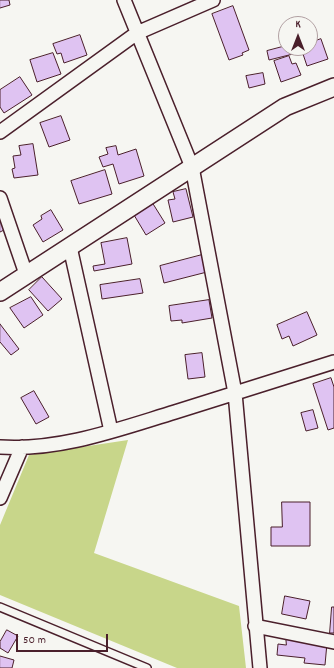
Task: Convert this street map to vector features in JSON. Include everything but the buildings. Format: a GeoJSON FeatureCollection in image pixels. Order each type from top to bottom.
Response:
{"type":"FeatureCollection","features":[{"type":"Feature","properties":{"kind":"street"},"geometry":{"type":"LineString","coordinates":[[124,0],[192,167],[235,393],[260,668]]}},
{"type":"Feature","properties":{"kind":"street"},"geometry":{"type":"LineString","coordinates":[[0,132],[136,32],[213,0]]}},
{"type":"Feature","properties":{"kind":"street"},"geometry":{"type":"LineString","coordinates":[[0,292],[285,107],[334,87]]}},
{"type":"Feature","properties":{"kind":"street"},"geometry":{"type":"LineString","coordinates":[[0,198],[26,274]]}},
{"type":"Feature","properties":{"kind":"street"},"geometry":{"type":"LineString","coordinates":[[70,247],[111,431]]}},
{"type":"Feature","properties":{"kind":"street"},"geometry":{"type":"LineString","coordinates":[[0,447],[22,447],[66,442],[111,431],[334,362]]}},
{"type":"Feature","properties":{"kind":"street"},"geometry":{"type":"LineString","coordinates":[[0,498],[22,447]]}},
{"type":"Feature","properties":{"kind":"street"},"geometry":{"type":"LineString","coordinates":[[255,626],[334,642]]}},
{"type":"Feature","properties":{"kind":"lane"},"geometry":{"type":"LineString","coordinates":[[0,607],[147,668]]}},
{"type":"Feature","properties":{"kind":"green space"},"geometry":{"type":"Polygon","coordinates":[[[128,440],[94,553],[239,606],[246,668],[177,668],[0,595],[0,525],[29,455],[128,440]]]}}]}
